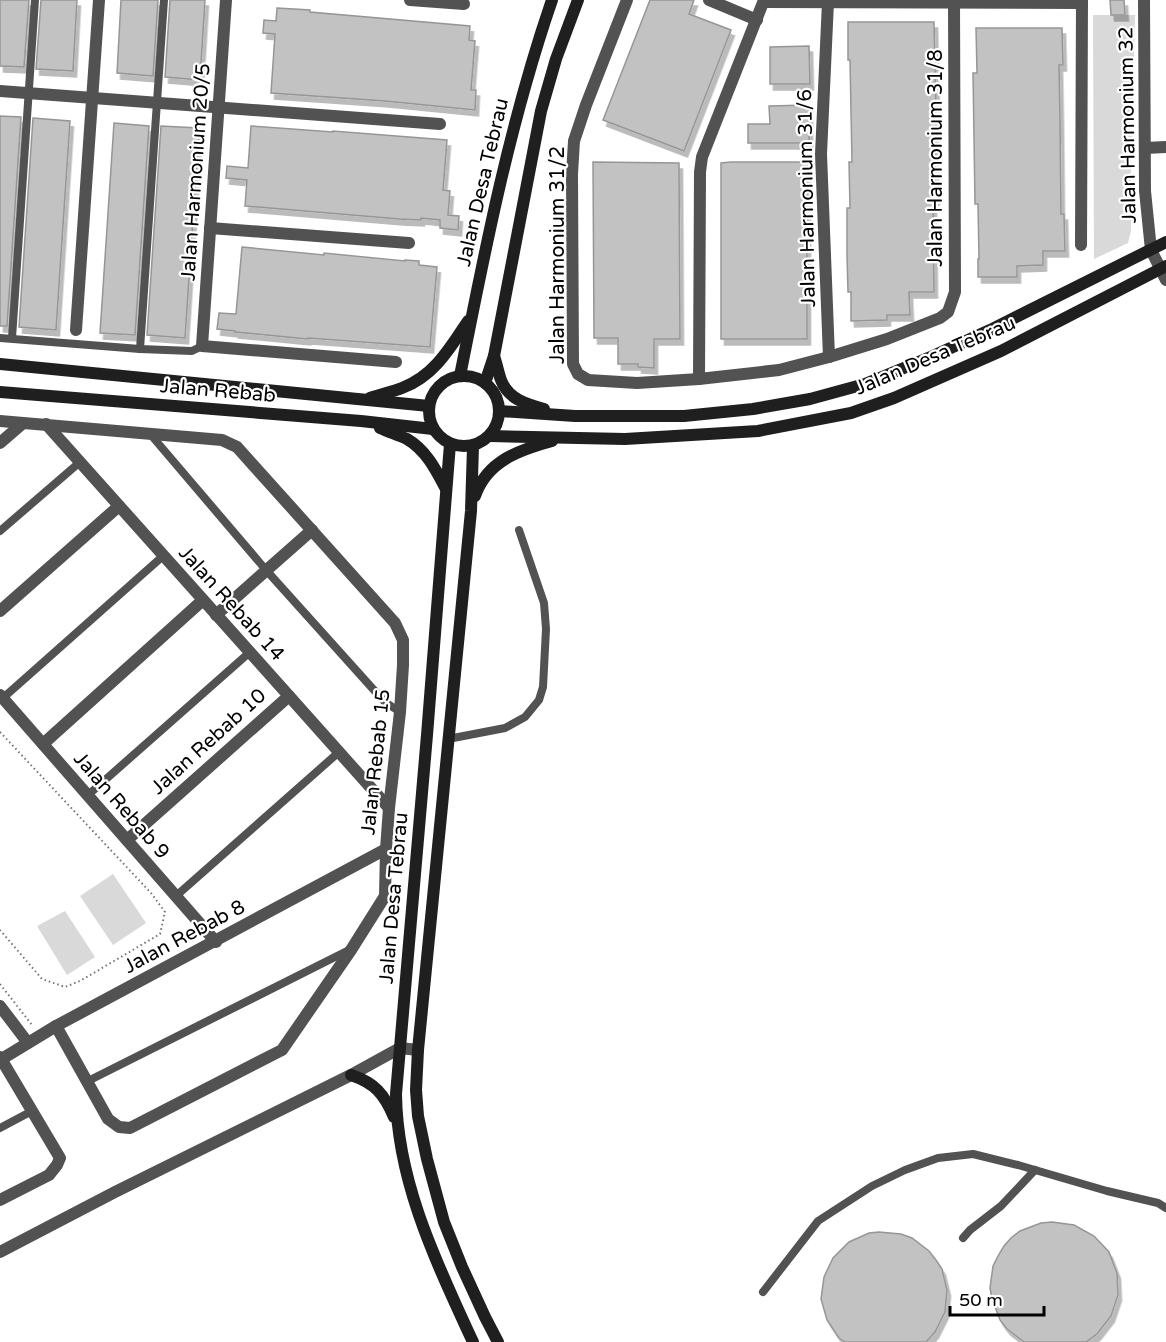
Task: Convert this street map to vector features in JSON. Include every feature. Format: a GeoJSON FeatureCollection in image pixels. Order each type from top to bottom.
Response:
{"type":"FeatureCollection","features":[{"type":"Feature","properties":{"kind":"street"},"geometry":{"type":"LineString","coordinates":[[76,330],[99,0]]}},
{"type":"Feature","properties":{"kind":"street","name":"Jalan Harmonium 20/5"},"geometry":{"type":"LineString","coordinates":[[202,346],[226,0]]}},
{"type":"Feature","properties":{"kind":"street"},"geometry":{"type":"LineString","coordinates":[[410,0],[464,4]]}},
{"type":"Feature","properties":{"kind":"street","name":"Jalan Desa Tebrau"},"geometry":{"type":"LineString","coordinates":[[460,376],[505,159],[517,112],[552,0]]}},
{"type":"Feature","properties":{"kind":"street","name":"Jalan Desa Tebrau"},"geometry":{"type":"LineString","coordinates":[[485,382],[494,356],[541,111],[556,59],[578,0]]}},
{"type":"Feature","properties":{"kind":"street","name":"Jalan Harmonium 31/2"},"geometry":{"type":"LineString","coordinates":[[627,0],[574,141],[572,174],[573,364],[578,374],[588,380],[638,383],[699,379]]}},
{"type":"Feature","properties":{"kind":"street"},"geometry":{"type":"LineString","coordinates":[[709,0],[757,20]]}},
{"type":"Feature","properties":{"kind":"street","name":"Jalan Harmonium 32"},"geometry":{"type":"LineString","coordinates":[[1144,0],[1145,191],[1151,250]]}},
{"type":"Feature","properties":{"kind":"street"},"geometry":{"type":"LineString","coordinates":[[829,357],[778,370],[699,379],[702,157],[764,1],[1082,1],[1081,245]]}},
{"type":"Feature","properties":{"kind":"street","name":"Jalan Harmonium 31/8"},"geometry":{"type":"LineString","coordinates":[[829,357],[887,339],[940,318],[948,312],[955,292],[954,1]]}},
{"type":"Feature","properties":{"kind":"street","name":"Jalan Harmonium 31/6"},"geometry":{"type":"LineString","coordinates":[[828,2],[821,154],[829,357]]}},
{"type":"Feature","properties":{"kind":"street"},"geometry":{"type":"LineString","coordinates":[[0,91],[440,124]]}},
{"type":"Feature","properties":{"kind":"street"},"geometry":{"type":"LineString","coordinates":[[1145,148],[1166,147]]}},
{"type":"Feature","properties":{"kind":"street"},"geometry":{"type":"LineString","coordinates":[[210,228],[409,243]]}},
{"type":"Feature","properties":{"kind":"street","name":"Jalan Desa Tebrau"},"geometry":{"type":"LineString","coordinates":[[500,411],[575,416],[684,416],[753,409],[810,399],[865,384],[933,356],[1166,242]]}},
{"type":"Feature","properties":{"kind":"street"},"geometry":{"type":"LineString","coordinates":[[1151,250],[1164,272]]}},
{"type":"Feature","properties":{"kind":"street","name":"Jalan Desa Tebrau"},"geometry":{"type":"LineString","coordinates":[[490,436],[625,439],[758,431],[851,413],[894,398],[1001,351],[1164,272]]}},
{"type":"Feature","properties":{"kind":"street"},"geometry":{"type":"LineString","coordinates":[[366,399],[401,388],[424,376],[444,358],[472,314]]}},
{"type":"Feature","properties":{"kind":"street"},"geometry":{"type":"LineString","coordinates":[[202,346],[396,362]]}},
{"type":"Feature","properties":{"kind":"street"},"geometry":{"type":"LineString","coordinates":[[494,356],[501,381],[516,399],[575,416]]}},
{"type":"Feature","properties":{"kind":"street"},"geometry":{"type":"LineString","coordinates":[[0,364],[429,406]]}},
{"type":"Feature","properties":{"kind":"street"},"geometry":{"type":"LineString","coordinates":[[460,376],[477,378],[485,382],[495,395],[500,411],[499,420],[490,436],[473,446],[450,444],[433,429],[430,422],[430,398],[439,385],[460,376]]}},
{"type":"Feature","properties":{"kind":"street","name":"Jalan Rebab"},"geometry":{"type":"LineString","coordinates":[[0,392],[433,429]]}},
{"type":"Feature","properties":{"kind":"street","name":"Jalan Rebab 15"},"geometry":{"type":"LineString","coordinates":[[0,421],[222,440],[237,447],[395,623],[403,640],[404,665],[389,808],[385,896],[282,1050],[130,1128],[119,1127],[108,1119],[57,1026]]}},
{"type":"Feature","properties":{"kind":"street"},"geometry":{"type":"LineString","coordinates":[[361,422],[399,435],[419,448],[446,490]]}},
{"type":"Feature","properties":{"kind":"street"},"geometry":{"type":"LineString","coordinates":[[0,443],[22,424]]}},
{"type":"Feature","properties":{"kind":"street","name":"Jalan Rebab 14"},"geometry":{"type":"LineString","coordinates":[[46,424],[389,808]]}},
{"type":"Feature","properties":{"kind":"street"},"geometry":{"type":"LineString","coordinates":[[471,511],[479,484],[492,468],[514,454],[565,438]]}},
{"type":"Feature","properties":{"kind":"street","name":"Jalan Desa Tebrau"},"geometry":{"type":"LineString","coordinates":[[450,444],[396,1094],[396,1120],[399,1143],[424,1232],[473,1342]]}},
{"type":"Feature","properties":{"kind":"street","name":"Jalan Desa Tebrau"},"geometry":{"type":"LineString","coordinates":[[473,446],[471,511],[416,1090],[418,1116],[427,1159],[444,1222],[462,1267],[498,1342]]}},
{"type":"Feature","properties":{"kind":"street"},"geometry":{"type":"LineString","coordinates":[[0,611],[119,506]]}},
{"type":"Feature","properties":{"kind":"street"},"geometry":{"type":"LineString","coordinates":[[216,615],[312,530]]}},
{"type":"Feature","properties":{"kind":"street"},"geometry":{"type":"LineString","coordinates":[[43,744],[203,600]]}},
{"type":"Feature","properties":{"kind":"street","name":"Jalan Rebab 10"},"geometry":{"type":"LineString","coordinates":[[127,840],[289,696]]}},
{"type":"Feature","properties":{"kind":"street","name":"Jalan Rebab 9"},"geometry":{"type":"LineString","coordinates":[[2,697],[216,942]]}},
{"type":"Feature","properties":{"kind":"street","name":"Jalan Rebab 8"},"geometry":{"type":"LineString","coordinates":[[0,1059],[386,849]]}},
{"type":"Feature","properties":{"kind":"street"},"geometry":{"type":"LineString","coordinates":[[0,1006],[28,1043]]}},
{"type":"Feature","properties":{"kind":"street"},"geometry":{"type":"LineString","coordinates":[[0,1252],[125,1186],[351,1075],[400,1048],[418,1050]]}},
{"type":"Feature","properties":{"kind":"street"},"geometry":{"type":"LineString","coordinates":[[0,1059],[60,1158],[49,1175],[0,1200]]}},
{"type":"Feature","properties":{"kind":"street"},"geometry":{"type":"LineString","coordinates":[[351,1075],[375,1087],[384,1096],[396,1120]]}},
{"type":"Feature","properties":{"kind":"lane"},"geometry":{"type":"LineString","coordinates":[[12,338],[35,0]]}},
{"type":"Feature","properties":{"kind":"lane"},"geometry":{"type":"LineString","coordinates":[[140,349],[164,0]]}},
{"type":"Feature","properties":{"kind":"lane"},"geometry":{"type":"LineString","coordinates":[[0,338],[140,349],[192,351],[202,346]]}},
{"type":"Feature","properties":{"kind":"lane"},"geometry":{"type":"LineString","coordinates":[[150,433],[266,570],[385,702],[400,712]]}},
{"type":"Feature","properties":{"kind":"lane"},"geometry":{"type":"LineString","coordinates":[[0,531],[80,462]]}},
{"type":"Feature","properties":{"kind":"lane"},"geometry":{"type":"LineString","coordinates":[[448,739],[505,728],[525,717],[539,700],[543,687],[546,628],[544,603],[519,530]]}},
{"type":"Feature","properties":{"kind":"lane"},"geometry":{"type":"LineString","coordinates":[[2,697],[164,556]]}},
{"type":"Feature","properties":{"kind":"lane"},"geometry":{"type":"LineString","coordinates":[[88,795],[250,652]]}},
{"type":"Feature","properties":{"kind":"lane"},"geometry":{"type":"LineString","coordinates":[[176,896],[339,752]]}},
{"type":"Feature","properties":{"kind":"lane"},"geometry":{"type":"LineString","coordinates":[[86,1082],[351,950]]}},
{"type":"Feature","properties":{"kind":"lane"},"geometry":{"type":"LineString","coordinates":[[0,1128],[32,1111]]}},
{"type":"Feature","properties":{"kind":"lane"},"geometry":{"type":"LineString","coordinates":[[763,1292],[818,1221],[872,1186],[905,1170],[939,1158],[973,1154],[1158,1203],[1166,1208]]}},
{"type":"Feature","properties":{"kind":"lane"},"geometry":{"type":"LineString","coordinates":[[963,1238],[1001,1206],[1035,1170]]}},
{"type":"Feature","properties":{"kind":"path"},"geometry":{"type":"LineString","coordinates":[[0,732],[151,894],[165,912],[160,933],[80,981],[65,987],[42,979],[0,930]]}},
{"type":"Feature","properties":{"kind":"path"},"geometry":{"type":"LineString","coordinates":[[0,984],[35,1029]]}},
{"type":"Feature","properties":{"kind":"shaded area"},"geometry":{"type":"Polygon","coordinates":[[[1093,15],[1135,15],[1131,231],[1128,243],[1094,259],[1093,15]]]}},
{"type":"Feature","properties":{"kind":"shaded area"},"geometry":{"type":"Polygon","coordinates":[[[113,874],[146,923],[113,945],[80,896],[113,874]]]}},
{"type":"Feature","properties":{"kind":"shaded area"},"geometry":{"type":"Polygon","coordinates":[[[65,911],[95,957],[67,975],[37,926],[65,911]]]}},
{"type":"Feature","properties":{"kind":"building"},"geometry":{"type":"Polygon","coordinates":[[[0,0],[29,0],[24,67],[0,66],[0,0]]]}},
{"type":"Feature","properties":{"kind":"building"},"geometry":{"type":"Polygon","coordinates":[[[41,0],[77,0],[73,71],[36,69],[41,0]]]}},
{"type":"Feature","properties":{"kind":"building"},"geometry":{"type":"Polygon","coordinates":[[[121,0],[158,0],[153,76],[117,73],[121,0]]]}},
{"type":"Feature","properties":{"kind":"building"},"geometry":{"type":"Polygon","coordinates":[[[170,0],[205,0],[200,80],[165,77],[170,0]]]}},
{"type":"Feature","properties":{"kind":"building"},"geometry":{"type":"Polygon","coordinates":[[[650,0],[694,0],[689,14],[731,30],[684,151],[603,120],[650,0]]]}},
{"type":"Feature","properties":{"kind":"building"},"geometry":{"type":"Polygon","coordinates":[[[1110,0],[1124,0],[1125,15],[1111,15],[1110,0]]]}},
{"type":"Feature","properties":{"kind":"building"},"geometry":{"type":"Polygon","coordinates":[[[277,8],[470,26],[469,40],[475,41],[471,90],[476,90],[475,110],[271,93],[275,34],[263,33],[264,20],[276,21],[277,8]]]}},
{"type":"Feature","properties":{"kind":"building"},"geometry":{"type":"Polygon","coordinates":[[[848,22],[934,22],[936,199],[933,200],[934,292],[909,292],[910,315],[887,315],[887,320],[851,321],[847,255],[847,208],[850,208],[849,162],[852,162],[848,22]]]}},
{"type":"Feature","properties":{"kind":"building"},"geometry":{"type":"Polygon","coordinates":[[[976,28],[1062,28],[1063,65],[1059,65],[1061,214],[1064,214],[1065,251],[1043,251],[1043,265],[1017,266],[1017,277],[978,277],[973,73],[977,73],[976,28]]]}},
{"type":"Feature","properties":{"kind":"building"},"geometry":{"type":"Polygon","coordinates":[[[809,46],[810,84],[770,84],[770,47],[809,46]]]}},
{"type":"Feature","properties":{"kind":"building"},"geometry":{"type":"Polygon","coordinates":[[[809,105],[809,143],[748,143],[748,124],[770,124],[769,106],[809,105]]]}},
{"type":"Feature","properties":{"kind":"building"},"geometry":{"type":"Polygon","coordinates":[[[0,116],[21,117],[7,326],[0,326],[0,116]]]}},
{"type":"Feature","properties":{"kind":"building"},"geometry":{"type":"Polygon","coordinates":[[[33,118],[70,121],[56,330],[19,327],[33,118]]]}},
{"type":"Feature","properties":{"kind":"building"},"geometry":{"type":"Polygon","coordinates":[[[114,123],[149,126],[135,335],[100,333],[114,123]]]}},
{"type":"Feature","properties":{"kind":"building"},"geometry":{"type":"Polygon","coordinates":[[[161,126],[199,128],[185,338],[147,335],[161,126]]]}},
{"type":"Feature","properties":{"kind":"building"},"geometry":{"type":"Polygon","coordinates":[[[251,126],[447,140],[443,190],[450,191],[448,215],[459,216],[458,230],[440,228],[440,220],[399,219],[245,206],[247,180],[226,178],[227,166],[248,168],[251,126]]]}},
{"type":"Feature","properties":{"kind":"building"},"geometry":{"type":"Polygon","coordinates":[[[593,162],[679,163],[680,339],[654,339],[654,368],[638,367],[638,364],[618,364],[618,338],[594,338],[593,162]]]}},
{"type":"Feature","properties":{"kind":"building"},"geometry":{"type":"Polygon","coordinates":[[[807,162],[807,339],[721,339],[721,163],[807,162]]]}},
{"type":"Feature","properties":{"kind":"building"},"geometry":{"type":"Polygon","coordinates":[[[242,247],[419,261],[419,265],[437,267],[430,347],[307,339],[217,329],[219,313],[236,314],[242,247]]]}},
{"type":"Feature","properties":{"kind":"building"},"geometry":{"type":"Polygon","coordinates":[[[1041,1223],[1074,1225],[1094,1236],[1109,1252],[1117,1273],[1118,1295],[1111,1316],[1097,1334],[1086,1342],[1024,1342],[1007,1329],[1000,1320],[992,1299],[990,1288],[993,1266],[1004,1246],[1020,1231],[1041,1223]]]}},
{"type":"Feature","properties":{"kind":"building"},"geometry":{"type":"Polygon","coordinates":[[[869,1233],[901,1234],[912,1238],[929,1251],[942,1269],[947,1290],[945,1312],[935,1332],[926,1342],[845,1342],[839,1338],[827,1320],[821,1299],[824,1277],[833,1258],[849,1242],[869,1233]]]}}]}
